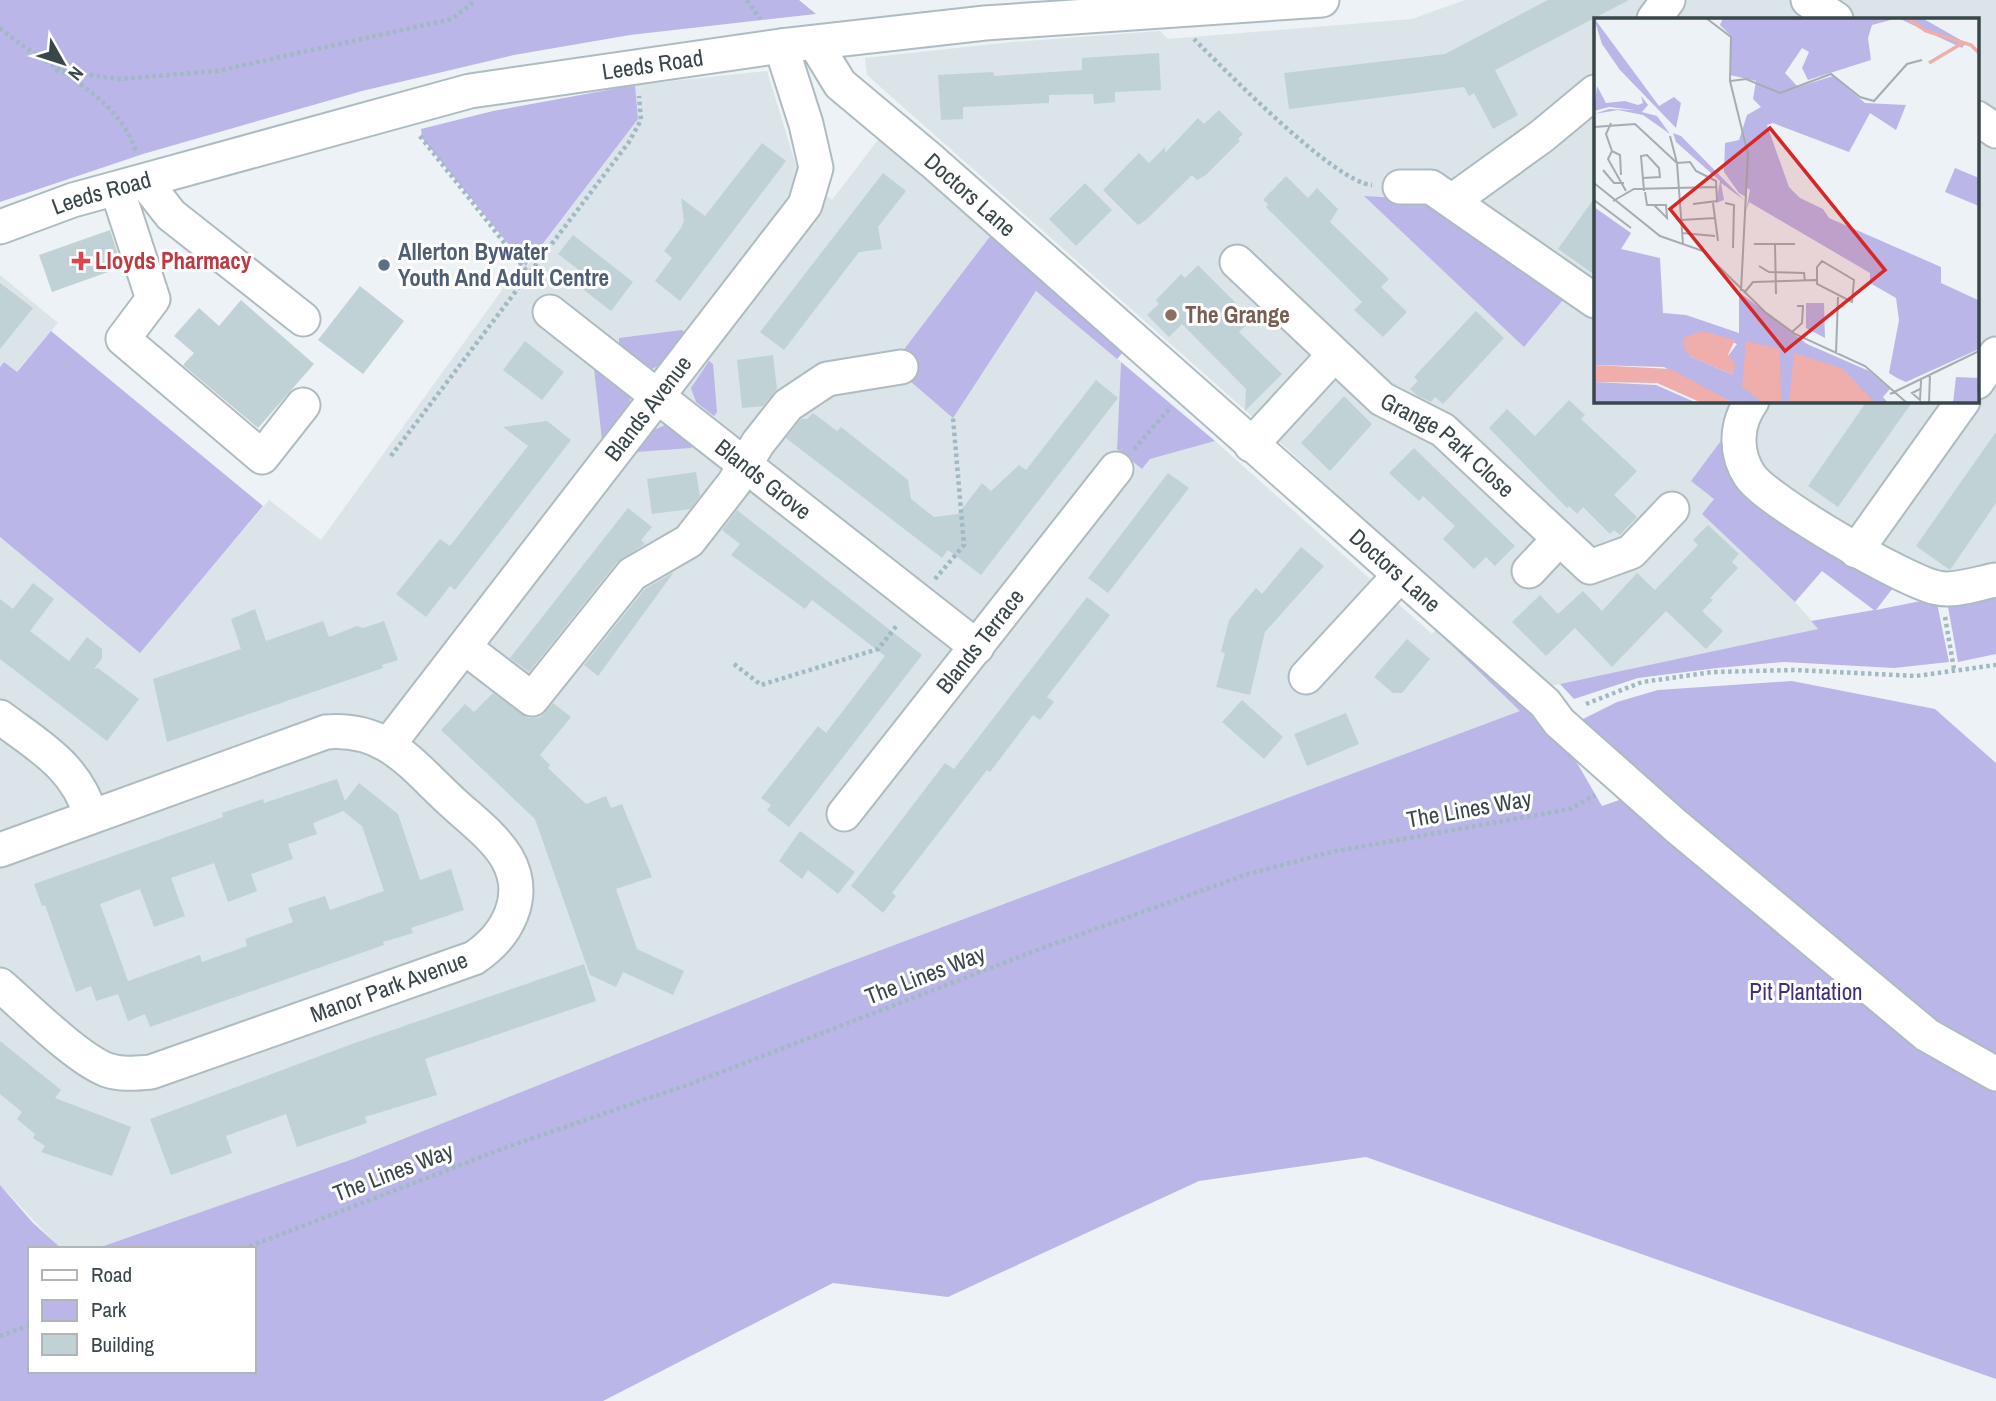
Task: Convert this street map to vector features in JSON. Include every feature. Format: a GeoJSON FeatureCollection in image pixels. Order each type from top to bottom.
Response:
{"type":"FeatureCollection","features":[{"type":"Feature","properties":{"kind":"street","name":"Leeds Road"},"geometry":{"type":"LineString","coordinates":[[0,227],[73,200],[470,91],[781,46],[985,23],[1322,0]]}},
{"type":"Feature","properties":{"kind":"street"},"geometry":{"type":"LineString","coordinates":[[1655,18],[1668,0]]}},
{"type":"Feature","properties":{"kind":"street","name":"Doctors Lane"},"geometry":{"type":"LineString","coordinates":[[815,43],[840,84],[932,161],[1186,389],[1545,703],[1559,722],[1596,755],[1927,1035],[1996,1074]]}},
{"type":"Feature","properties":{"kind":"street","name":"Blands Avenue"},"geometry":{"type":"LineString","coordinates":[[389,744],[805,205],[816,168],[806,124],[781,46]]}},
{"type":"Feature","properties":{"kind":"street"},"geometry":{"type":"LineString","coordinates":[[1452,201],[1542,136],[1594,93]]}},
{"type":"Feature","properties":{"kind":"street"},"geometry":{"type":"LineString","coordinates":[[1979,119],[1996,131]]}},
{"type":"Feature","properties":{"kind":"street"},"geometry":{"type":"LineString","coordinates":[[131,186],[303,319]]}},
{"type":"Feature","properties":{"kind":"street"},"geometry":{"type":"LineString","coordinates":[[131,186],[153,299],[123,339],[262,457],[303,405]]}},
{"type":"Feature","properties":{"kind":"street"},"geometry":{"type":"LineString","coordinates":[[1400,187],[1431,187],[1594,300]]}},
{"type":"Feature","properties":{"kind":"street","name":"Grange Park Close"},"geometry":{"type":"LineString","coordinates":[[1237,261],[1382,399],[1443,430],[1590,567],[1632,552],[1672,509]]}},
{"type":"Feature","properties":{"kind":"street","name":"Blands Grove"},"geometry":{"type":"LineString","coordinates":[[550,312],[977,646]]}},
{"type":"Feature","properties":{"kind":"street"},"geometry":{"type":"LineString","coordinates":[[1251,445],[1334,355]]}},
{"type":"Feature","properties":{"kind":"street"},"geometry":{"type":"LineString","coordinates":[[1979,379],[1996,355]]}},
{"type":"Feature","properties":{"kind":"street"},"geometry":{"type":"LineString","coordinates":[[464,647],[532,699],[632,574],[689,541],[788,405],[827,379],[901,367]]}},
{"type":"Feature","properties":{"kind":"street"},"geometry":{"type":"LineString","coordinates":[[1856,551],[1962,402]]}},
{"type":"Feature","properties":{"kind":"street"},"geometry":{"type":"LineString","coordinates":[[1746,403],[1739,430],[1740,455],[1751,477],[1856,551],[1940,589],[1996,580]]}},
{"type":"Feature","properties":{"kind":"street","name":"Blands Terrace"},"geometry":{"type":"LineString","coordinates":[[844,814],[1116,469]]}},
{"type":"Feature","properties":{"kind":"street"},"geometry":{"type":"LineString","coordinates":[[1529,571],[1559,539]]}},
{"type":"Feature","properties":{"kind":"street"},"geometry":{"type":"LineString","coordinates":[[1306,677],[1399,576]]}},
{"type":"Feature","properties":{"kind":"street"},"geometry":{"type":"LineString","coordinates":[[0,716],[72,774],[84,793],[91,816]]}},
{"type":"Feature","properties":{"kind":"street","name":"Manor Park Avenue"},"geometry":{"type":"LineString","coordinates":[[0,850],[326,732],[364,733],[389,744],[493,840],[507,858],[515,880],[515,904],[508,926],[494,945],[474,958],[151,1072],[129,1074],[108,1070],[89,1059],[0,985]]}},
{"type":"Feature","properties":{"kind":"path"},"geometry":{"type":"LineString","coordinates":[[55,70],[120,79],[217,71],[452,19],[471,5],[471,0]]}},
{"type":"Feature","properties":{"kind":"path"},"geometry":{"type":"LineString","coordinates":[[1166,11],[1263,107],[1339,171],[1363,185],[1400,187]]}},
{"type":"Feature","properties":{"kind":"path"},"geometry":{"type":"LineString","coordinates":[[0,29],[55,70],[81,85],[120,119],[135,147],[131,186]]}},
{"type":"Feature","properties":{"kind":"path"},"geometry":{"type":"LineString","coordinates":[[391,456],[642,120],[637,67]]}},
{"type":"Feature","properties":{"kind":"path"},"geometry":{"type":"LineString","coordinates":[[400,111],[528,273]]}},
{"type":"Feature","properties":{"kind":"path"},"geometry":{"type":"LineString","coordinates":[[1116,469],[1186,389]]}},
{"type":"Feature","properties":{"kind":"path"},"geometry":{"type":"LineString","coordinates":[[1940,589],[1954,669]]}},
{"type":"Feature","properties":{"kind":"path"},"geometry":{"type":"LineString","coordinates":[[1559,722],[1585,705],[1642,682],[1713,672],[1795,670],[1916,676],[1996,665]]}},
{"type":"Feature","properties":{"kind":"path","name":"The Lines Way"},"geometry":{"type":"LineString","coordinates":[[248,1247],[507,1147],[690,1084],[1037,950],[1245,875],[1331,852],[1570,809],[1595,797],[1596,755]]}},
{"type":"Feature","properties":{"kind":"path"},"geometry":{"type":"LineString","coordinates":[[0,1336],[28,1326]]}},
{"type":"Feature","properties":{"kind":"shaded area"},"geometry":{"type":"Polygon","coordinates":[[[1465,0],[1996,0],[1996,589],[1714,499],[1702,514],[1795,602],[1819,629],[1546,687],[1244,409],[867,75],[865,58],[1012,42],[1160,31],[1168,39],[1412,19],[1465,0]]]}},
{"type":"Feature","properties":{"kind":"shaded area"},"geometry":{"type":"Polygon","coordinates":[[[767,71],[799,175],[832,200],[881,136],[991,235],[899,356],[952,417],[1036,291],[1121,362],[1117,449],[1142,469],[1150,459],[1215,441],[1432,634],[1436,630],[1521,711],[833,968],[350,1160],[101,1247],[59,1247],[0,1185],[0,537],[140,652],[269,500],[321,540],[523,261],[527,266],[638,119],[635,85],[767,71]]]}},
{"type":"Feature","properties":{"kind":"shaded area"},"geometry":{"type":"Polygon","coordinates":[[[0,275],[58,323],[16,372],[4,362],[0,367],[0,275]]]}},
{"type":"Feature","properties":{"kind":"green space"},"geometry":{"type":"Polygon","coordinates":[[[0,0],[799,0],[816,14],[630,35],[514,55],[362,91],[143,154],[0,202],[0,0]]]}},
{"type":"Feature","properties":{"kind":"green space"},"geometry":{"type":"Polygon","coordinates":[[[635,85],[638,119],[526,266],[422,138],[421,129],[493,111],[635,85]]]}},
{"type":"Feature","properties":{"kind":"green space"},"geometry":{"type":"Polygon","coordinates":[[[1364,196],[1429,200],[1567,295],[1524,347],[1364,196]]]}},
{"type":"Feature","properties":{"kind":"green space"},"geometry":{"type":"Polygon","coordinates":[[[991,235],[1125,350],[1117,359],[1036,291],[953,418],[903,375],[899,356],[991,235]]]}},
{"type":"Feature","properties":{"kind":"green space"},"geometry":{"type":"Polygon","coordinates":[[[682,330],[685,333],[660,365],[652,369],[619,345],[619,338],[682,330]]]}},
{"type":"Feature","properties":{"kind":"green space"},"geometry":{"type":"Polygon","coordinates":[[[51,331],[263,506],[140,653],[0,537],[0,367],[4,362],[17,372],[51,331]]]}},
{"type":"Feature","properties":{"kind":"green space"},"geometry":{"type":"Polygon","coordinates":[[[709,361],[713,364],[717,412],[714,416],[696,402],[691,388],[709,361]]]}},
{"type":"Feature","properties":{"kind":"green space"},"geometry":{"type":"Polygon","coordinates":[[[1121,362],[1215,441],[1150,459],[1142,469],[1117,449],[1121,362]]]}},
{"type":"Feature","properties":{"kind":"green space"},"geometry":{"type":"Polygon","coordinates":[[[600,367],[630,391],[629,405],[622,419],[602,440],[594,368],[600,367]]]}},
{"type":"Feature","properties":{"kind":"green space"},"geometry":{"type":"Polygon","coordinates":[[[665,425],[695,443],[691,448],[636,452],[652,431],[665,425]]]}},
{"type":"Feature","properties":{"kind":"green space"},"geometry":{"type":"Polygon","coordinates":[[[1729,430],[1728,457],[1899,580],[1876,610],[1936,598],[1949,662],[1894,668],[1784,662],[1717,668],[1638,678],[1574,699],[1560,684],[1818,629],[1811,621],[1874,610],[1822,571],[1795,602],[1702,514],[1714,499],[1691,481],[1729,430]]]}},
{"type":"Feature","properties":{"kind":"green space"},"geometry":{"type":"Polygon","coordinates":[[[1996,589],[1996,654],[1958,662],[1946,596],[1996,589]]]}},
{"type":"Feature","properties":{"kind":"green space","name":"Pit Plantation"},"geometry":{"type":"Polygon","coordinates":[[[1451,628],[1555,725],[1602,806],[1631,796],[1577,722],[1617,702],[1658,690],[1792,681],[1935,709],[1996,763],[1996,1379],[1366,1157],[1199,1181],[948,1297],[833,1283],[603,1401],[0,1401],[0,1185],[33,1223],[60,1247],[28,1247],[28,1373],[256,1373],[256,1247],[101,1247],[350,1160],[833,968],[1520,711],[1440,634],[1451,628]]]}},
{"type":"Feature","properties":{"kind":"building"},"geometry":{"type":"Polygon","coordinates":[[[1548,0],[1629,0],[1495,70],[1518,115],[1493,129],[1474,93],[1469,96],[1464,87],[1289,109],[1284,73],[1445,54],[1548,0]]]}},
{"type":"Feature","properties":{"kind":"building"},"geometry":{"type":"Polygon","coordinates":[[[1159,53],[1161,90],[1115,92],[1115,102],[1094,104],[1093,94],[1049,95],[1049,103],[963,107],[963,119],[941,120],[938,75],[993,72],[994,76],[1082,70],[1082,58],[1159,53]]]}},
{"type":"Feature","properties":{"kind":"building"},"geometry":{"type":"Polygon","coordinates":[[[1219,110],[1243,134],[1238,139],[1240,141],[1206,175],[1197,180],[1192,175],[1146,220],[1138,225],[1103,190],[1139,153],[1149,163],[1165,147],[1165,153],[1198,118],[1204,124],[1219,110]]]}},
{"type":"Feature","properties":{"kind":"building"},"geometry":{"type":"Polygon","coordinates":[[[762,143],[786,161],[680,301],[655,281],[672,258],[664,251],[684,221],[681,198],[705,216],[762,143]]]}},
{"type":"Feature","properties":{"kind":"building"},"geometry":{"type":"Polygon","coordinates":[[[883,173],[906,191],[878,227],[882,249],[859,252],[784,350],[760,332],[883,173]]]}},
{"type":"Feature","properties":{"kind":"building"},"geometry":{"type":"Polygon","coordinates":[[[1286,176],[1308,198],[1317,188],[1338,209],[1330,222],[1389,279],[1381,287],[1407,312],[1383,337],[1354,310],[1362,302],[1266,207],[1268,204],[1263,200],[1286,176]]]}},
{"type":"Feature","properties":{"kind":"building"},"geometry":{"type":"Polygon","coordinates":[[[1085,183],[1112,210],[1076,246],[1049,219],[1085,183]]]}},
{"type":"Feature","properties":{"kind":"building"},"geometry":{"type":"Polygon","coordinates":[[[1594,198],[1594,274],[1558,249],[1594,198]]]}},
{"type":"Feature","properties":{"kind":"building","name":"Lloyds Pharmacy"},"geometry":{"type":"Polygon","coordinates":[[[110,230],[122,267],[52,292],[39,255],[110,230]]]}},
{"type":"Feature","properties":{"kind":"building"},"geometry":{"type":"Polygon","coordinates":[[[573,235],[633,282],[611,311],[571,280],[579,270],[558,254],[573,235]]]}},
{"type":"Feature","properties":{"kind":"building"},"geometry":{"type":"Polygon","coordinates":[[[1198,265],[1235,302],[1229,308],[1246,325],[1239,332],[1282,374],[1245,411],[1246,389],[1182,324],[1169,337],[1147,315],[1159,304],[1156,300],[1181,274],[1185,278],[1198,265]]]}},
{"type":"Feature","properties":{"kind":"building"},"geometry":{"type":"Polygon","coordinates":[[[0,283],[33,308],[0,349],[0,283]]]}},
{"type":"Feature","properties":{"kind":"building"},"geometry":{"type":"Polygon","coordinates":[[[360,286],[404,321],[363,374],[318,340],[360,286]]]}},
{"type":"Feature","properties":{"kind":"building"},"geometry":{"type":"Polygon","coordinates":[[[241,300],[314,364],[258,428],[183,365],[194,353],[174,336],[199,308],[219,326],[241,300]]]}},
{"type":"Feature","properties":{"kind":"building"},"geometry":{"type":"Polygon","coordinates":[[[1476,311],[1504,338],[1443,404],[1435,397],[1431,402],[1418,396],[1410,389],[1418,381],[1414,377],[1476,311]]]}},
{"type":"Feature","properties":{"kind":"building"},"geometry":{"type":"Polygon","coordinates":[[[525,341],[564,372],[542,400],[503,370],[525,341]]]}},
{"type":"Feature","properties":{"kind":"building"},"geometry":{"type":"Polygon","coordinates":[[[773,355],[777,389],[763,406],[742,408],[737,360],[773,355]]]}},
{"type":"Feature","properties":{"kind":"building"},"geometry":{"type":"Polygon","coordinates":[[[1096,380],[1118,398],[981,575],[948,550],[942,558],[786,438],[801,419],[807,419],[813,413],[837,431],[841,427],[908,480],[911,499],[934,517],[958,514],[982,483],[991,491],[1019,465],[1026,470],[1096,380]]]}},
{"type":"Feature","properties":{"kind":"building"},"geometry":{"type":"Polygon","coordinates":[[[1344,396],[1372,424],[1330,471],[1301,443],[1344,396]]]}},
{"type":"Feature","properties":{"kind":"building"},"geometry":{"type":"Polygon","coordinates":[[[1569,400],[1585,415],[1581,419],[1637,471],[1614,495],[1637,517],[1620,535],[1614,530],[1610,534],[1583,507],[1577,514],[1569,506],[1567,508],[1489,428],[1507,409],[1535,436],[1569,400]]]}},
{"type":"Feature","properties":{"kind":"building"},"geometry":{"type":"Polygon","coordinates":[[[1866,402],[1912,402],[1838,507],[1808,486],[1866,402]]]}},
{"type":"Feature","properties":{"kind":"building"},"geometry":{"type":"Polygon","coordinates":[[[547,421],[571,440],[455,590],[450,586],[426,617],[396,594],[440,539],[450,546],[528,446],[503,427],[547,421]]]}},
{"type":"Feature","properties":{"kind":"building"},"geometry":{"type":"Polygon","coordinates":[[[1996,432],[1996,503],[1950,570],[1916,546],[1996,432]]]}},
{"type":"Feature","properties":{"kind":"building"},"geometry":{"type":"Polygon","coordinates":[[[1414,448],[1515,546],[1495,566],[1486,557],[1474,569],[1443,539],[1455,526],[1423,496],[1419,501],[1389,473],[1414,448]]]}},
{"type":"Feature","properties":{"kind":"building"},"geometry":{"type":"Polygon","coordinates":[[[696,472],[700,496],[690,509],[652,514],[647,479],[696,472]]]}},
{"type":"Feature","properties":{"kind":"building"},"geometry":{"type":"Polygon","coordinates":[[[1168,473],[1189,488],[1108,593],[1088,578],[1168,473]]]}},
{"type":"Feature","properties":{"kind":"building"},"geometry":{"type":"Polygon","coordinates":[[[628,508],[652,527],[641,540],[645,544],[617,562],[529,672],[510,658],[628,508]]]}},
{"type":"Feature","properties":{"kind":"building"},"geometry":{"type":"Polygon","coordinates":[[[737,510],[922,655],[789,827],[767,810],[771,805],[761,798],[818,726],[826,733],[885,656],[812,600],[805,609],[731,555],[740,544],[722,530],[737,510]]]}},
{"type":"Feature","properties":{"kind":"building"},"geometry":{"type":"Polygon","coordinates":[[[1708,525],[1739,554],[1732,562],[1738,568],[1710,598],[1713,600],[1702,611],[1723,631],[1706,649],[1666,611],[1612,667],[1575,628],[1546,656],[1512,622],[1540,595],[1558,614],[1583,591],[1602,611],[1637,573],[1655,590],[1698,545],[1693,540],[1708,525]]]}},
{"type":"Feature","properties":{"kind":"building"},"geometry":{"type":"Polygon","coordinates":[[[1301,547],[1324,566],[1265,632],[1250,695],[1216,687],[1225,653],[1221,652],[1229,620],[1256,588],[1262,594],[1301,547]]]}},
{"type":"Feature","properties":{"kind":"building"},"geometry":{"type":"Polygon","coordinates":[[[674,572],[598,676],[584,665],[645,589],[674,572]]]}},
{"type":"Feature","properties":{"kind":"building"},"geometry":{"type":"Polygon","coordinates":[[[33,583],[54,599],[30,631],[69,661],[87,637],[102,649],[102,658],[94,669],[98,668],[139,699],[107,741],[0,659],[0,599],[13,609],[33,583]]]}},
{"type":"Feature","properties":{"kind":"building"},"geometry":{"type":"Polygon","coordinates":[[[1087,597],[1110,615],[1047,697],[1054,702],[1040,720],[1033,715],[990,772],[987,770],[892,893],[896,896],[883,913],[851,886],[945,763],[954,769],[1087,597]]]}},
{"type":"Feature","properties":{"kind":"building"},"geometry":{"type":"Polygon","coordinates":[[[255,609],[266,641],[323,621],[329,637],[357,626],[363,628],[384,621],[398,660],[382,665],[383,668],[167,742],[153,679],[241,649],[231,619],[255,609]]]}},
{"type":"Feature","properties":{"kind":"building"},"geometry":{"type":"Polygon","coordinates":[[[1407,639],[1430,659],[1402,693],[1393,693],[1374,677],[1407,639]]]}},
{"type":"Feature","properties":{"kind":"building"},"geometry":{"type":"Polygon","coordinates":[[[493,693],[529,718],[540,717],[553,703],[571,717],[540,755],[550,765],[548,768],[586,804],[606,796],[611,808],[622,804],[652,877],[616,889],[637,949],[684,971],[673,995],[623,972],[616,987],[590,975],[535,819],[441,730],[465,704],[474,712],[493,693]]]}},
{"type":"Feature","properties":{"kind":"building"},"geometry":{"type":"Polygon","coordinates":[[[1242,700],[1283,737],[1264,759],[1222,722],[1242,700]]]}},
{"type":"Feature","properties":{"kind":"building"},"geometry":{"type":"Polygon","coordinates":[[[1346,713],[1359,744],[1307,766],[1294,734],[1346,713]]]}},
{"type":"Feature","properties":{"kind":"building"},"geometry":{"type":"Polygon","coordinates":[[[337,779],[345,801],[359,783],[398,814],[420,880],[451,869],[464,910],[411,928],[413,933],[383,942],[384,945],[150,1027],[145,1014],[128,1021],[118,994],[96,1001],[91,986],[76,992],[45,905],[42,906],[34,884],[223,817],[222,813],[263,799],[264,803],[337,779]],[[343,811],[313,823],[317,834],[288,844],[293,859],[251,874],[257,891],[228,902],[214,863],[171,878],[185,916],[154,927],[140,889],[100,904],[128,981],[200,955],[202,962],[247,946],[245,939],[293,922],[288,908],[325,896],[330,910],[384,891],[362,826],[343,811]]]}},
{"type":"Feature","properties":{"kind":"building"},"geometry":{"type":"Polygon","coordinates":[[[800,831],[855,872],[838,894],[808,870],[802,879],[779,861],[800,831]]]}},
{"type":"Feature","properties":{"kind":"building"},"geometry":{"type":"Polygon","coordinates":[[[584,964],[596,1001],[425,1059],[437,1095],[365,1117],[367,1123],[297,1147],[286,1114],[226,1136],[232,1153],[171,1175],[150,1119],[352,1044],[584,964]]]}},
{"type":"Feature","properties":{"kind":"building"},"geometry":{"type":"Polygon","coordinates":[[[0,1041],[61,1090],[55,1098],[131,1127],[112,1176],[41,1152],[45,1146],[33,1138],[35,1134],[17,1119],[22,1112],[0,1094],[0,1041]]]}},
{"type":"Feature","properties":{"kind":"place","name":"Lloyds Pharmacy"},"geometry":{"type":"Point","coordinates":[81,261]}},
{"type":"Feature","properties":{"kind":"place","name":"Allerton Bywater Youth And Adult Centre"},"geometry":{"type":"Point","coordinates":[384,265]}},
{"type":"Feature","properties":{"kind":"place","name":"The Grange"},"geometry":{"type":"Point","coordinates":[1171,315]}}]}
